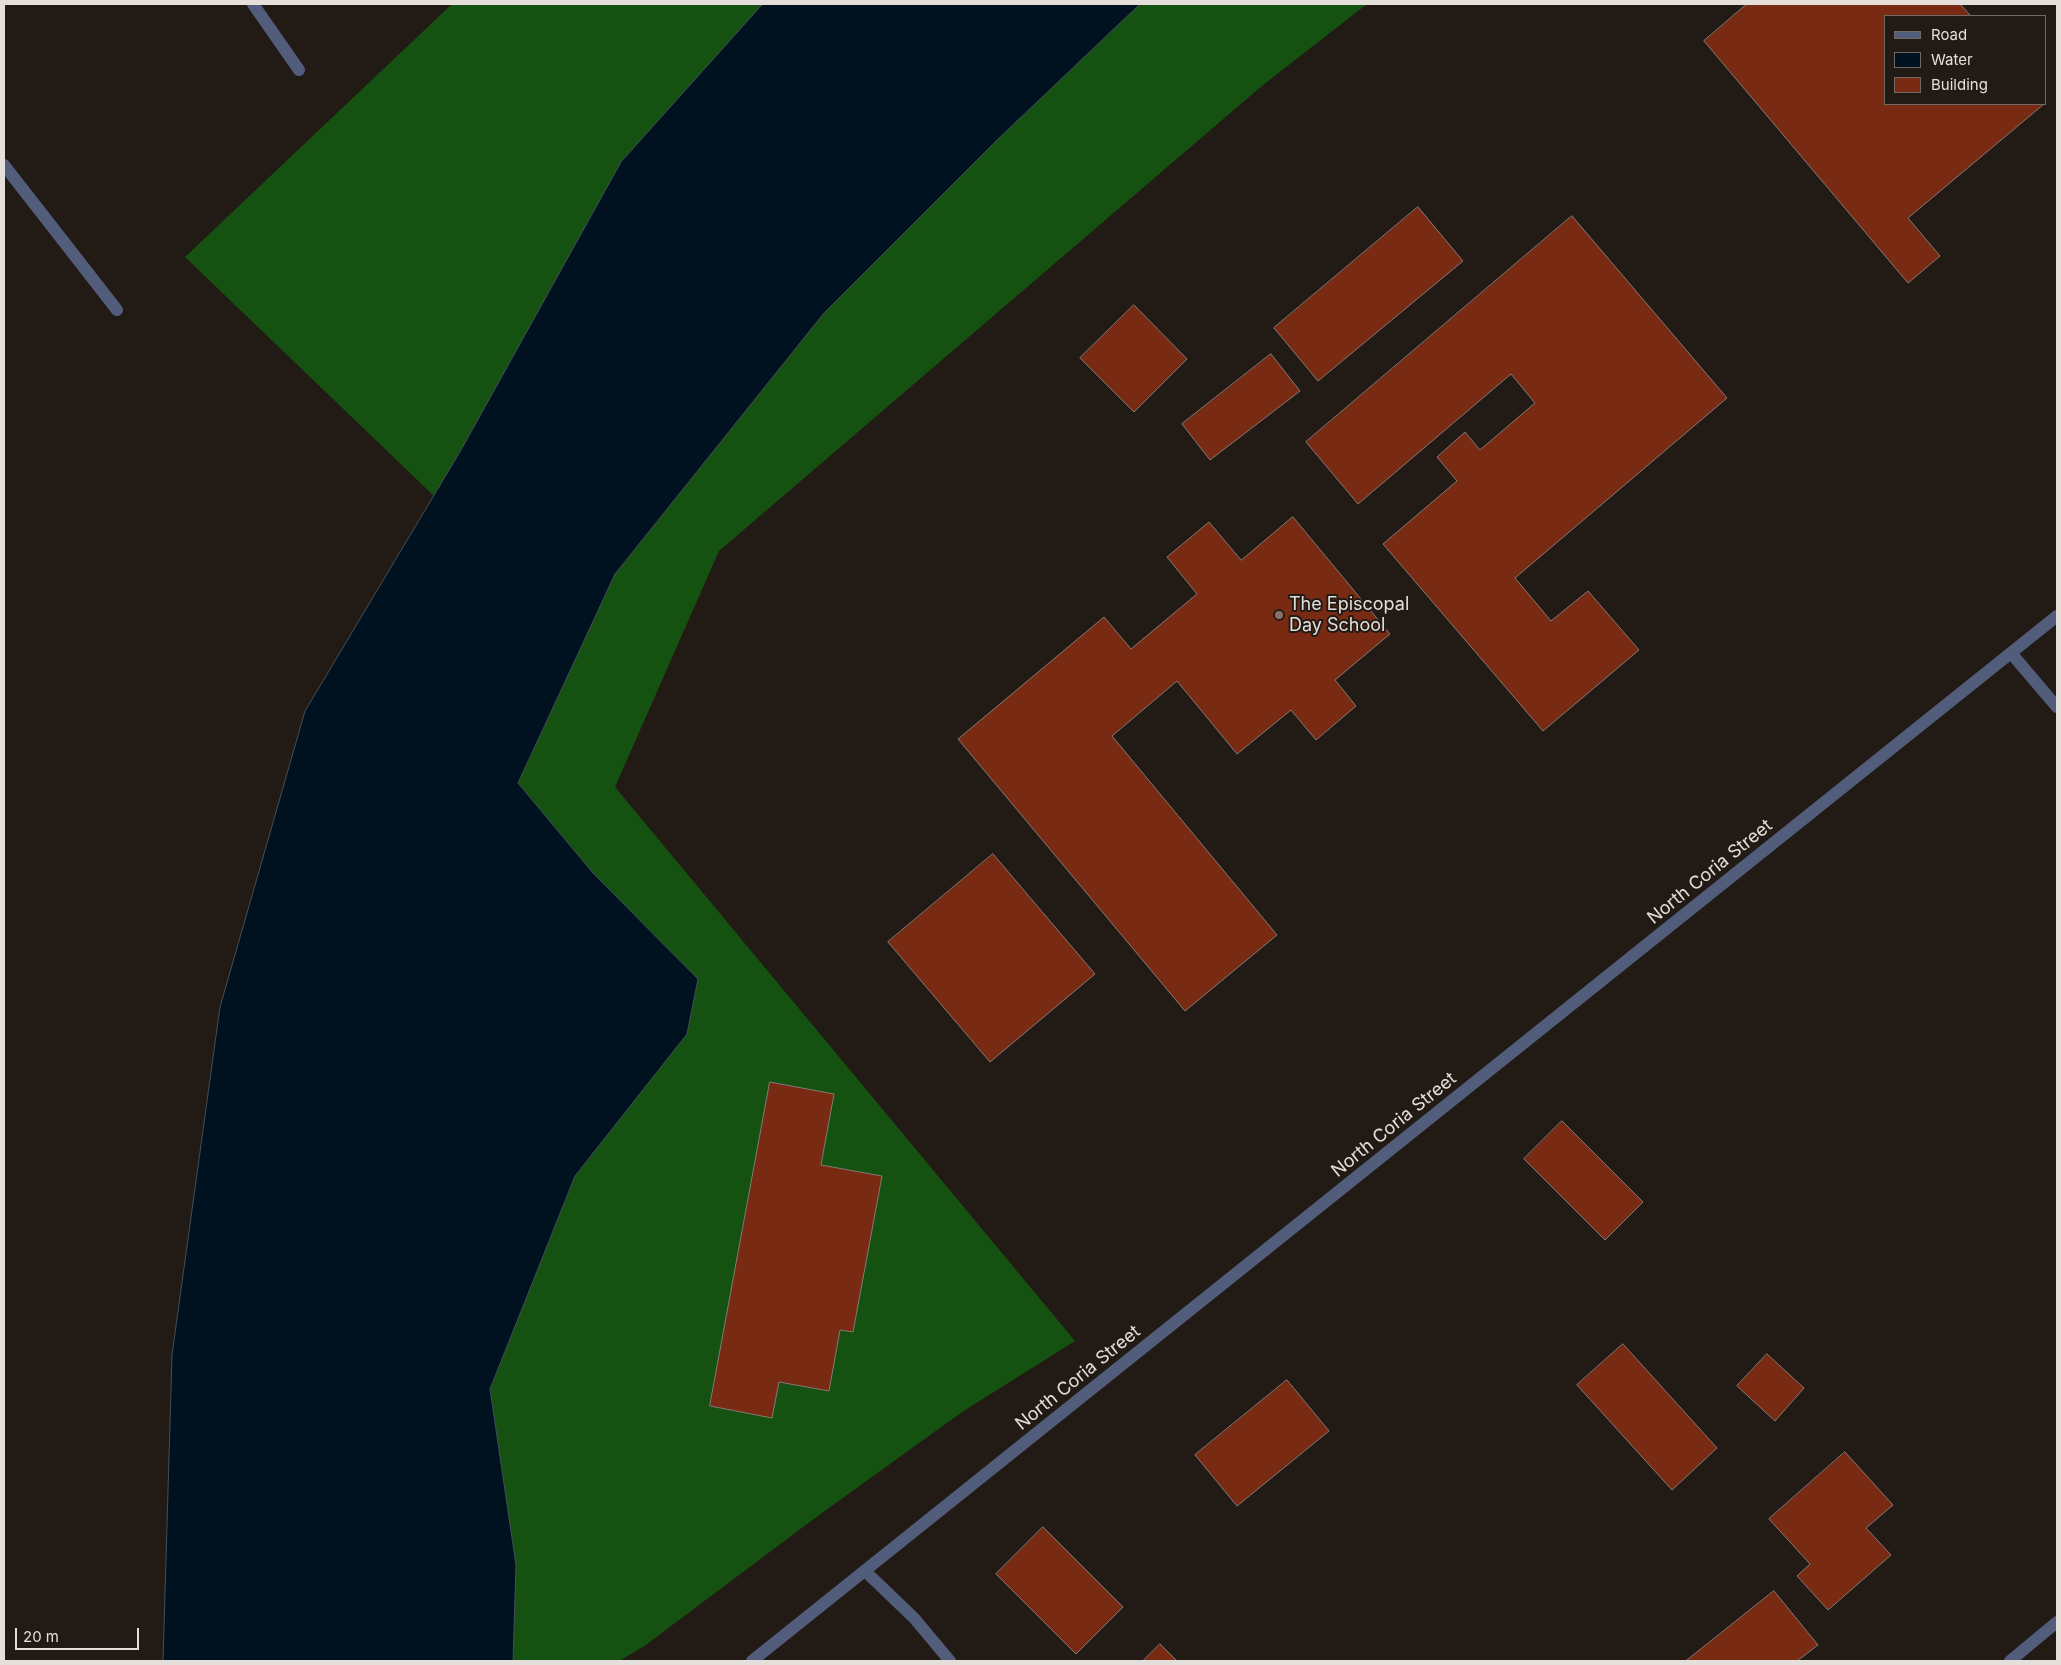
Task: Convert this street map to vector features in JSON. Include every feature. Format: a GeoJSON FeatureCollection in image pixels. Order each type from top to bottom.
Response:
{"type":"FeatureCollection","features":[{"type":"Feature","properties":{"kind":"street"},"geometry":{"type":"LineString","coordinates":[[253,4],[299,70]]}},
{"type":"Feature","properties":{"kind":"street"},"geometry":{"type":"LineString","coordinates":[[4,165],[117,310]]}},
{"type":"Feature","properties":{"kind":"street","name":"North Coria Street"},"geometry":{"type":"LineString","coordinates":[[752,1661],[2057,616]]}},
{"type":"Feature","properties":{"kind":"street"},"geometry":{"type":"LineString","coordinates":[[2011,653],[2057,707]]}},
{"type":"Feature","properties":{"kind":"street"},"geometry":{"type":"LineString","coordinates":[[865,1571],[914,1618],[950,1661]]}},
{"type":"Feature","properties":{"kind":"street"},"geometry":{"type":"LineString","coordinates":[[2010,1661],[2057,1622]]}},
{"type":"Feature","properties":{"kind":"green space"},"geometry":{"type":"Polygon","coordinates":[[[452,4],[763,4],[621,162],[434,496],[185,257],[452,4]]]}},
{"type":"Feature","properties":{"kind":"green space"},"geometry":{"type":"Polygon","coordinates":[[[1140,4],[1367,4],[1263,85],[719,551],[615,787],[1075,1341],[962,1412],[811,1521],[643,1647],[619,1661],[513,1661],[516,1565],[490,1389],[575,1176],[687,1034],[593,873],[518,783],[615,574],[824,313],[996,141],[1140,4]]]}},
{"type":"Feature","properties":{"kind":"water"},"geometry":{"type":"Polygon","coordinates":[[[763,4],[1140,4],[996,141],[824,313],[615,574],[518,783],[593,873],[698,979],[687,1034],[575,1176],[490,1389],[516,1565],[513,1661],[163,1661],[172,1355],[220,1007],[305,711],[461,450],[621,162],[763,4]]]}},
{"type":"Feature","properties":{"kind":"building"},"geometry":{"type":"Polygon","coordinates":[[[1747,4],[1960,4],[1970,15],[1884,15],[1884,105],[2043,105],[1908,218],[1940,256],[1908,283],[1704,41],[1747,4]]]}},
{"type":"Feature","properties":{"kind":"building"},"geometry":{"type":"Polygon","coordinates":[[[1418,207],[1463,261],[1318,381],[1274,328],[1418,207]]]}},
{"type":"Feature","properties":{"kind":"building"},"geometry":{"type":"Polygon","coordinates":[[[1572,216],[1727,398],[1515,578],[1551,621],[1588,591],[1639,650],[1543,731],[1383,544],[1457,481],[1437,457],[1465,432],[1480,450],[1535,403],[1511,374],[1358,504],[1306,442],[1572,216]]]}},
{"type":"Feature","properties":{"kind":"building"},"geometry":{"type":"Polygon","coordinates":[[[1134,305],[1187,359],[1134,412],[1080,358],[1134,305]]]}},
{"type":"Feature","properties":{"kind":"building"},"geometry":{"type":"Polygon","coordinates":[[[1271,354],[1300,391],[1210,460],[1182,424],[1271,354]]]}},
{"type":"Feature","properties":{"kind":"building"},"geometry":{"type":"Polygon","coordinates":[[[1293,517],[1390,634],[1335,680],[1356,706],[1316,740],[1291,710],[1237,754],[1177,681],[1112,736],[1277,935],[1185,1011],[958,739],[1104,617],[1131,649],[1197,594],[1167,557],[1209,522],[1241,560],[1293,517]]]}},
{"type":"Feature","properties":{"kind":"building"},"geometry":{"type":"Polygon","coordinates":[[[993,854],[1095,974],[990,1062],[888,942],[993,854]]]}},
{"type":"Feature","properties":{"kind":"building"},"geometry":{"type":"Polygon","coordinates":[[[770,1082],[834,1094],[821,1165],[882,1176],[853,1332],[840,1330],[829,1391],[779,1382],[772,1418],[710,1406],[770,1082]]]}},
{"type":"Feature","properties":{"kind":"building"},"geometry":{"type":"Polygon","coordinates":[[[1562,1121],[1643,1202],[1605,1240],[1524,1159],[1562,1121]]]}},
{"type":"Feature","properties":{"kind":"building"},"geometry":{"type":"Polygon","coordinates":[[[1623,1344],[1717,1448],[1672,1490],[1577,1385],[1623,1344]]]}},
{"type":"Feature","properties":{"kind":"building"},"geometry":{"type":"Polygon","coordinates":[[[1767,1354],[1804,1388],[1775,1421],[1737,1386],[1767,1354]]]}},
{"type":"Feature","properties":{"kind":"building"},"geometry":{"type":"Polygon","coordinates":[[[1287,1380],[1329,1431],[1237,1506],[1195,1455],[1287,1380]]]}},
{"type":"Feature","properties":{"kind":"building"},"geometry":{"type":"Polygon","coordinates":[[[1845,1452],[1893,1505],[1866,1528],[1891,1555],[1828,1610],[1797,1576],[1810,1564],[1769,1519],[1845,1452]]]}},
{"type":"Feature","properties":{"kind":"building"},"geometry":{"type":"Polygon","coordinates":[[[1043,1527],[1123,1607],[1076,1654],[996,1574],[1043,1527]]]}},
{"type":"Feature","properties":{"kind":"building"},"geometry":{"type":"Polygon","coordinates":[[[1774,1591],[1818,1645],[1797,1661],[1686,1661],[1774,1591]]]}},
{"type":"Feature","properties":{"kind":"building"},"geometry":{"type":"Polygon","coordinates":[[[1160,1644],[1177,1661],[1143,1661],[1160,1644]]]}},
{"type":"Feature","properties":{"kind":"place","name":"The Episcopal Day School"},"geometry":{"type":"Point","coordinates":[1279,615]}}]}
